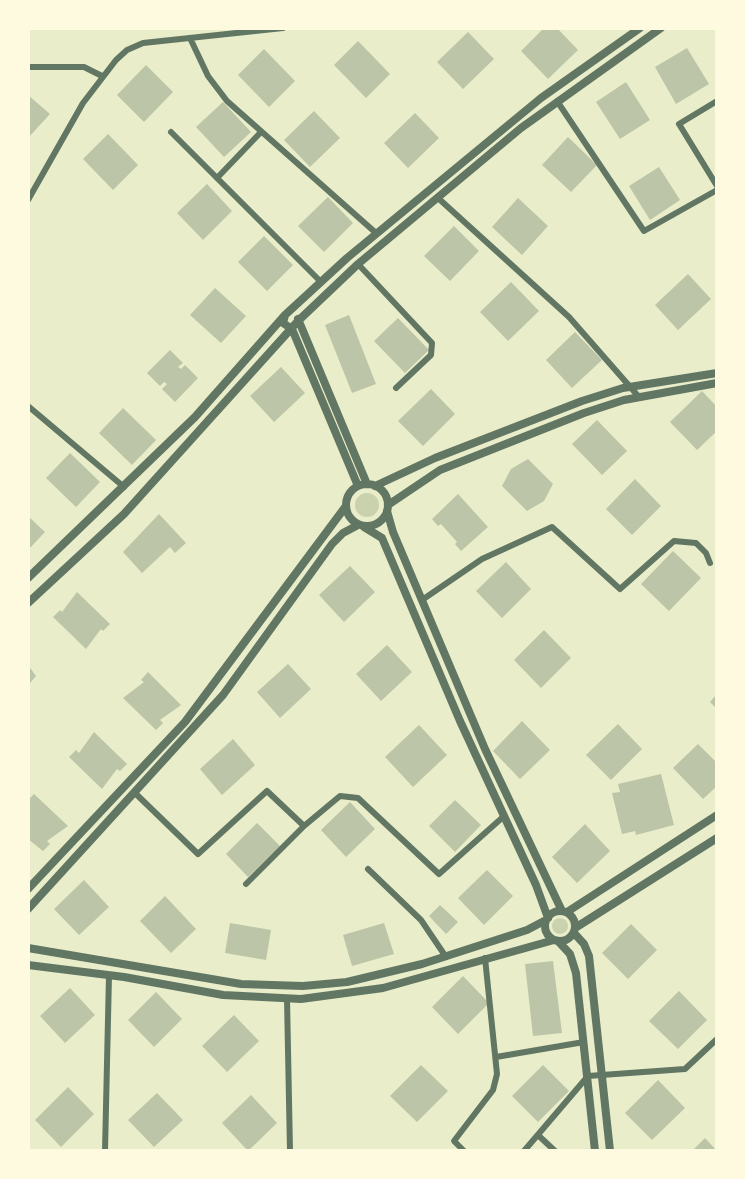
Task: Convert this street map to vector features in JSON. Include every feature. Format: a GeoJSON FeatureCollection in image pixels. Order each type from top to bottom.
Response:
{"type":"FeatureCollection","features":[{"type":"Feature","properties":{"kind":"street"},"geometry":{"type":"LineString","coordinates":[[28,200],[73,119],[102,76],[121,55],[143,43],[283,28]]}},
{"type":"Feature","properties":{"kind":"street"},"geometry":{"type":"LineString","coordinates":[[28,578],[195,417],[286,315],[376,233],[541,98],[639,28],[645,38]]}},
{"type":"Feature","properties":{"kind":"street"},"geometry":{"type":"LineString","coordinates":[[28,603],[124,514],[295,325],[358,264],[558,101],[661,28]]}},
{"type":"Feature","properties":{"kind":"street"},"geometry":{"type":"LineString","coordinates":[[190,38],[217,89],[261,132],[376,233]]}},
{"type":"Feature","properties":{"kind":"street"},"geometry":{"type":"LineString","coordinates":[[28,67],[84,67],[102,76]]}},
{"type":"Feature","properties":{"kind":"street"},"geometry":{"type":"LineString","coordinates":[[558,101],[644,231],[717,188],[679,124],[717,101]]}},
{"type":"Feature","properties":{"kind":"street"},"geometry":{"type":"LineString","coordinates":[[171,132],[321,282]]}},
{"type":"Feature","properties":{"kind":"street"},"geometry":{"type":"LineString","coordinates":[[217,178],[261,132]]}},
{"type":"Feature","properties":{"kind":"street"},"geometry":{"type":"LineString","coordinates":[[438,198],[569,317],[639,397]]}},
{"type":"Feature","properties":{"kind":"street"},"geometry":{"type":"LineString","coordinates":[[358,264],[432,343],[431,355],[396,388]]}},
{"type":"Feature","properties":{"kind":"street"},"geometry":{"type":"LineString","coordinates":[[286,315],[284,325],[295,325]]}},
{"type":"Feature","properties":{"kind":"street"},"geometry":{"type":"LineString","coordinates":[[295,325],[371,485],[385,493],[393,532],[485,750],[564,911],[574,919],[575,930],[589,956],[610,1151]]}},
{"type":"Feature","properties":{"kind":"street"},"geometry":{"type":"LineString","coordinates":[[295,325],[358,486]]}},
{"type":"Feature","properties":{"kind":"street"},"geometry":{"type":"LineString","coordinates":[[28,889],[185,722],[346,506],[349,494],[358,486],[371,485],[582,401],[630,387],[717,373]]}},
{"type":"Feature","properties":{"kind":"street"},"geometry":{"type":"LineString","coordinates":[[28,909],[223,695],[332,544],[361,526],[376,525],[388,508],[440,470],[584,413],[639,397],[717,383]]}},
{"type":"Feature","properties":{"kind":"street"},"geometry":{"type":"LineString","coordinates":[[28,406],[124,487]]}},
{"type":"Feature","properties":{"kind":"street"},"geometry":{"type":"LineString","coordinates":[[346,506],[349,517],[382,538],[503,817],[536,885],[547,919],[545,929],[573,963],[595,1151]]}},
{"type":"Feature","properties":{"kind":"street"},"geometry":{"type":"LineString","coordinates":[[422,600],[482,559],[552,527],[620,589],[674,541],[696,542],[706,552],[710,563]]}},
{"type":"Feature","properties":{"kind":"street"},"geometry":{"type":"LineString","coordinates":[[135,793],[198,855],[267,792],[304,826]]}},
{"type":"Feature","properties":{"kind":"street"},"geometry":{"type":"LineString","coordinates":[[246,884],[334,798],[358,798],[439,874],[503,817]]}},
{"type":"Feature","properties":{"kind":"street"},"geometry":{"type":"LineString","coordinates":[[28,948],[241,984],[282,987],[347,982],[446,957],[527,930],[564,911],[717,815]]}},
{"type":"Feature","properties":{"kind":"street"},"geometry":{"type":"LineString","coordinates":[[28,965],[109,975],[201,992],[288,999],[373,990],[485,957],[568,940],[575,930],[716,840]]}},
{"type":"Feature","properties":{"kind":"street"},"geometry":{"type":"LineString","coordinates":[[368,869],[421,920],[446,957]]}},
{"type":"Feature","properties":{"kind":"street"},"geometry":{"type":"LineString","coordinates":[[464,1151],[454,1141],[494,1090],[496,1057],[485,957]]}},
{"type":"Feature","properties":{"kind":"street"},"geometry":{"type":"LineString","coordinates":[[105,1151],[109,975]]}},
{"type":"Feature","properties":{"kind":"street"},"geometry":{"type":"LineString","coordinates":[[288,999],[290,1151]]}},
{"type":"Feature","properties":{"kind":"street"},"geometry":{"type":"LineString","coordinates":[[524,1151],[588,1076],[685,1069],[717,1039]]}},
{"type":"Feature","properties":{"kind":"street"},"geometry":{"type":"LineString","coordinates":[[496,1057],[584,1042]]}},
{"type":"Feature","properties":{"kind":"street"},"geometry":{"type":"LineString","coordinates":[[539,1136],[555,1151]]}},
{"type":"Feature","properties":{"kind":"green space"},"geometry":{"type":"Polygon","coordinates":[[[367,493],[375,497],[379,505],[375,513],[367,517],[359,513],[355,505],[359,497],[367,493]]]}},
{"type":"Feature","properties":{"kind":"green space"},"geometry":{"type":"Polygon","coordinates":[[[557,918],[563,918],[568,926],[566,932],[557,934],[552,929],[552,923],[557,918]]]}},
{"type":"Feature","properties":{"kind":"building"},"geometry":{"type":"Polygon","coordinates":[[[544,28],[557,28],[578,50],[548,79],[521,51],[544,28]]]}},
{"type":"Feature","properties":{"kind":"building"},"geometry":{"type":"Polygon","coordinates":[[[468,32],[494,59],[463,89],[437,62],[468,32]]]}},
{"type":"Feature","properties":{"kind":"building"},"geometry":{"type":"Polygon","coordinates":[[[358,41],[390,74],[366,98],[334,65],[358,41]]]}},
{"type":"Feature","properties":{"kind":"building"},"geometry":{"type":"Polygon","coordinates":[[[687,48],[709,84],[676,104],[655,67],[687,48]]]}},
{"type":"Feature","properties":{"kind":"building"},"geometry":{"type":"Polygon","coordinates":[[[264,49],[295,81],[269,107],[238,75],[264,49]]]}},
{"type":"Feature","properties":{"kind":"building"},"geometry":{"type":"Polygon","coordinates":[[[146,65],[173,92],[144,122],[117,95],[146,65]]]}},
{"type":"Feature","properties":{"kind":"building"},"geometry":{"type":"Polygon","coordinates":[[[626,82],[650,120],[620,139],[596,102],[626,82]]]}},
{"type":"Feature","properties":{"kind":"building"},"geometry":{"type":"Polygon","coordinates":[[[28,95],[50,114],[28,138],[28,95]]]}},
{"type":"Feature","properties":{"kind":"building"},"geometry":{"type":"Polygon","coordinates":[[[223,102],[251,132],[224,157],[196,127],[223,102]]]}},
{"type":"Feature","properties":{"kind":"building"},"geometry":{"type":"Polygon","coordinates":[[[314,111],[340,138],[310,167],[284,140],[314,111]]]}},
{"type":"Feature","properties":{"kind":"building"},"geometry":{"type":"Polygon","coordinates":[[[415,113],[439,138],[408,168],[384,143],[415,113]]]}},
{"type":"Feature","properties":{"kind":"building"},"geometry":{"type":"Polygon","coordinates":[[[108,134],[138,165],[113,190],[83,159],[108,134]]]}},
{"type":"Feature","properties":{"kind":"building"},"geometry":{"type":"Polygon","coordinates":[[[568,137],[597,165],[571,192],[542,165],[568,137]]]}},
{"type":"Feature","properties":{"kind":"building"},"geometry":{"type":"Polygon","coordinates":[[[659,167],[680,200],[650,220],[629,186],[659,167]]]}},
{"type":"Feature","properties":{"kind":"building"},"geometry":{"type":"Polygon","coordinates":[[[207,184],[232,211],[203,240],[177,213],[207,184]]]}},
{"type":"Feature","properties":{"kind":"building"},"geometry":{"type":"Polygon","coordinates":[[[328,197],[353,223],[324,252],[298,226],[328,197]]]}},
{"type":"Feature","properties":{"kind":"building"},"geometry":{"type":"Polygon","coordinates":[[[518,198],[548,226],[522,255],[492,227],[518,198]]]}},
{"type":"Feature","properties":{"kind":"building"},"geometry":{"type":"Polygon","coordinates":[[[454,226],[479,251],[450,281],[424,256],[454,226]]]}},
{"type":"Feature","properties":{"kind":"building"},"geometry":{"type":"Polygon","coordinates":[[[264,236],[293,265],[267,291],[238,262],[264,236]]]}},
{"type":"Feature","properties":{"kind":"building"},"geometry":{"type":"Polygon","coordinates":[[[688,274],[711,299],[678,330],[655,305],[688,274]]]}},
{"type":"Feature","properties":{"kind":"building"},"geometry":{"type":"Polygon","coordinates":[[[511,282],[539,311],[508,341],[480,312],[511,282]]]}},
{"type":"Feature","properties":{"kind":"building"},"geometry":{"type":"Polygon","coordinates":[[[215,288],[246,316],[221,343],[190,315],[215,288]]]}},
{"type":"Feature","properties":{"kind":"building"},"geometry":{"type":"Polygon","coordinates":[[[349,315],[376,384],[352,393],[325,325],[349,315]]]}},
{"type":"Feature","properties":{"kind":"building"},"geometry":{"type":"Polygon","coordinates":[[[398,318],[429,350],[405,373],[374,341],[398,318]]]}},
{"type":"Feature","properties":{"kind":"building"},"geometry":{"type":"Polygon","coordinates":[[[575,332],[602,360],[572,388],[546,360],[575,332]]]}},
{"type":"Feature","properties":{"kind":"building"},"geometry":{"type":"Polygon","coordinates":[[[170,350],[183,363],[178,367],[181,369],[185,365],[198,378],[175,402],[162,389],[167,384],[164,382],[160,386],[147,373],[170,350]]]}},
{"type":"Feature","properties":{"kind":"building"},"geometry":{"type":"Polygon","coordinates":[[[281,367],[305,393],[274,422],[250,396],[281,367]]]}},
{"type":"Feature","properties":{"kind":"building"},"geometry":{"type":"Polygon","coordinates":[[[431,389],[455,414],[423,446],[398,421],[431,389]]]}},
{"type":"Feature","properties":{"kind":"building"},"geometry":{"type":"Polygon","coordinates":[[[702,391],[717,407],[717,431],[697,450],[670,422],[702,391]]]}},
{"type":"Feature","properties":{"kind":"building"},"geometry":{"type":"Polygon","coordinates":[[[123,408],[156,440],[132,465],[99,433],[123,408]]]}},
{"type":"Feature","properties":{"kind":"building"},"geometry":{"type":"Polygon","coordinates":[[[597,420],[627,451],[602,475],[572,444],[597,420]]]}},
{"type":"Feature","properties":{"kind":"building"},"geometry":{"type":"Polygon","coordinates":[[[70,453],[100,482],[76,507],[46,478],[70,453]]]}},
{"type":"Feature","properties":{"kind":"building"},"geometry":{"type":"Polygon","coordinates":[[[528,459],[553,484],[544,501],[527,511],[502,486],[511,469],[528,459]]]}},
{"type":"Feature","properties":{"kind":"building"},"geometry":{"type":"Polygon","coordinates":[[[635,479],[661,506],[632,535],[606,509],[635,479]]]}},
{"type":"Feature","properties":{"kind":"building"},"geometry":{"type":"Polygon","coordinates":[[[458,494],[488,527],[461,551],[455,544],[457,542],[441,524],[438,526],[432,519],[458,494]]]}},
{"type":"Feature","properties":{"kind":"building"},"geometry":{"type":"Polygon","coordinates":[[[159,514],[186,543],[175,553],[170,547],[142,573],[123,552],[159,514]]]}},
{"type":"Feature","properties":{"kind":"building"},"geometry":{"type":"Polygon","coordinates":[[[28,516],[45,532],[28,550],[28,516]]]}},
{"type":"Feature","properties":{"kind":"building"},"geometry":{"type":"Polygon","coordinates":[[[673,551],[701,578],[669,611],[641,584],[673,551]]]}},
{"type":"Feature","properties":{"kind":"building"},"geometry":{"type":"Polygon","coordinates":[[[506,562],[531,589],[502,618],[476,591],[506,562]]]}},
{"type":"Feature","properties":{"kind":"building"},"geometry":{"type":"Polygon","coordinates":[[[350,566],[375,592],[344,622],[319,595],[350,566]]]}},
{"type":"Feature","properties":{"kind":"building"},"geometry":{"type":"Polygon","coordinates":[[[77,592],[110,624],[103,631],[101,629],[86,649],[53,617],[60,610],[62,612],[77,592]]]}},
{"type":"Feature","properties":{"kind":"building"},"geometry":{"type":"Polygon","coordinates":[[[544,630],[571,658],[541,688],[514,660],[544,630]]]}},
{"type":"Feature","properties":{"kind":"building"},"geometry":{"type":"Polygon","coordinates":[[[387,645],[412,672],[381,701],[356,674],[387,645]]]}},
{"type":"Feature","properties":{"kind":"building"},"geometry":{"type":"Polygon","coordinates":[[[288,664],[311,689],[280,718],[257,692],[288,664]]]}},
{"type":"Feature","properties":{"kind":"building"},"geometry":{"type":"Polygon","coordinates":[[[28,665],[36,676],[30,683],[28,682],[28,665]]]}},
{"type":"Feature","properties":{"kind":"building"},"geometry":{"type":"Polygon","coordinates":[[[148,672],[181,705],[160,720],[163,723],[156,730],[123,698],[144,682],[141,680],[148,672]]]}},
{"type":"Feature","properties":{"kind":"building"},"geometry":{"type":"Polygon","coordinates":[[[717,694],[717,709],[710,702],[717,694]]]}},
{"type":"Feature","properties":{"kind":"building"},"geometry":{"type":"Polygon","coordinates":[[[522,721],[550,750],[520,779],[493,751],[522,721]]]}},
{"type":"Feature","properties":{"kind":"building"},"geometry":{"type":"Polygon","coordinates":[[[618,724],[642,749],[611,780],[586,755],[618,724]]]}},
{"type":"Feature","properties":{"kind":"building"},"geometry":{"type":"Polygon","coordinates":[[[419,725],[447,755],[413,787],[385,757],[419,725]]]}},
{"type":"Feature","properties":{"kind":"building"},"geometry":{"type":"Polygon","coordinates":[[[94,732],[127,764],[120,771],[117,769],[102,789],[69,757],[76,750],[79,753],[94,732]]]}},
{"type":"Feature","properties":{"kind":"building"},"geometry":{"type":"Polygon","coordinates":[[[233,739],[255,765],[222,795],[200,769],[233,739]]]}},
{"type":"Feature","properties":{"kind":"building"},"geometry":{"type":"Polygon","coordinates":[[[698,744],[717,763],[717,786],[703,799],[673,768],[698,744]]]}},
{"type":"Feature","properties":{"kind":"building"},"geometry":{"type":"Polygon","coordinates":[[[661,774],[674,825],[636,835],[635,831],[622,834],[612,793],[620,792],[618,784],[661,774]]]}},
{"type":"Feature","properties":{"kind":"building"},"geometry":{"type":"Polygon","coordinates":[[[34,794],[68,826],[47,841],[50,844],[43,851],[28,839],[28,800],[34,794]]]}},
{"type":"Feature","properties":{"kind":"building"},"geometry":{"type":"Polygon","coordinates":[[[455,800],[481,825],[455,852],[429,826],[455,800]]]}},
{"type":"Feature","properties":{"kind":"building"},"geometry":{"type":"Polygon","coordinates":[[[350,802],[375,829],[346,857],[321,830],[350,802]]]}},
{"type":"Feature","properties":{"kind":"building"},"geometry":{"type":"Polygon","coordinates":[[[257,823],[280,846],[248,877],[226,854],[257,823]]]}},
{"type":"Feature","properties":{"kind":"building"},"geometry":{"type":"Polygon","coordinates":[[[585,824],[610,851],[577,883],[552,857],[585,824]]]}},
{"type":"Feature","properties":{"kind":"building"},"geometry":{"type":"Polygon","coordinates":[[[487,870],[513,896],[484,925],[458,898],[487,870]]]}},
{"type":"Feature","properties":{"kind":"building"},"geometry":{"type":"Polygon","coordinates":[[[84,880],[109,907],[79,935],[54,909],[84,880]]]}},
{"type":"Feature","properties":{"kind":"building"},"geometry":{"type":"Polygon","coordinates":[[[165,896],[196,929],[171,953],[140,921],[165,896]]]}},
{"type":"Feature","properties":{"kind":"building"},"geometry":{"type":"Polygon","coordinates":[[[440,905],[458,922],[446,934],[429,916],[440,905]]]}},
{"type":"Feature","properties":{"kind":"building"},"geometry":{"type":"Polygon","coordinates":[[[230,923],[271,930],[266,960],[225,953],[230,923]]]}},
{"type":"Feature","properties":{"kind":"building"},"geometry":{"type":"Polygon","coordinates":[[[384,923],[394,954],[352,966],[343,935],[384,923]]]}},
{"type":"Feature","properties":{"kind":"building"},"geometry":{"type":"Polygon","coordinates":[[[631,924],[657,950],[628,979],[602,953],[631,924]]]}},
{"type":"Feature","properties":{"kind":"building"},"geometry":{"type":"Polygon","coordinates":[[[553,961],[562,1033],[533,1036],[525,964],[553,961]]]}},
{"type":"Feature","properties":{"kind":"building"},"geometry":{"type":"Polygon","coordinates":[[[463,976],[489,1003],[458,1034],[432,1007],[463,976]]]}},
{"type":"Feature","properties":{"kind":"building"},"geometry":{"type":"Polygon","coordinates":[[[70,988],[95,1015],[65,1043],[40,1016],[70,988]]]}},
{"type":"Feature","properties":{"kind":"building"},"geometry":{"type":"Polygon","coordinates":[[[679,991],[707,1020],[678,1049],[649,1021],[679,991]]]}},
{"type":"Feature","properties":{"kind":"building"},"geometry":{"type":"Polygon","coordinates":[[[156,992],[182,1019],[154,1047],[128,1020],[156,992]]]}},
{"type":"Feature","properties":{"kind":"building"},"geometry":{"type":"Polygon","coordinates":[[[234,1015],[259,1041],[227,1072],[202,1046],[234,1015]]]}},
{"type":"Feature","properties":{"kind":"building"},"geometry":{"type":"Polygon","coordinates":[[[421,1065],[448,1091],[417,1122],[390,1096],[421,1065]]]}},
{"type":"Feature","properties":{"kind":"building"},"geometry":{"type":"Polygon","coordinates":[[[543,1065],[569,1091],[538,1122],[512,1096],[543,1065]]]}},
{"type":"Feature","properties":{"kind":"building"},"geometry":{"type":"Polygon","coordinates":[[[658,1080],[685,1108],[652,1140],[625,1113],[658,1080]]]}},
{"type":"Feature","properties":{"kind":"building"},"geometry":{"type":"Polygon","coordinates":[[[68,1087],[94,1114],[61,1147],[35,1120],[68,1087]]]}},
{"type":"Feature","properties":{"kind":"building"},"geometry":{"type":"Polygon","coordinates":[[[157,1093],[183,1120],[154,1147],[128,1120],[157,1093]]]}},
{"type":"Feature","properties":{"kind":"building"},"geometry":{"type":"Polygon","coordinates":[[[251,1095],[277,1123],[248,1151],[222,1123],[251,1095]]]}},
{"type":"Feature","properties":{"kind":"building"},"geometry":{"type":"Polygon","coordinates":[[[705,1138],[717,1151],[692,1151],[705,1138]]]}}]}
